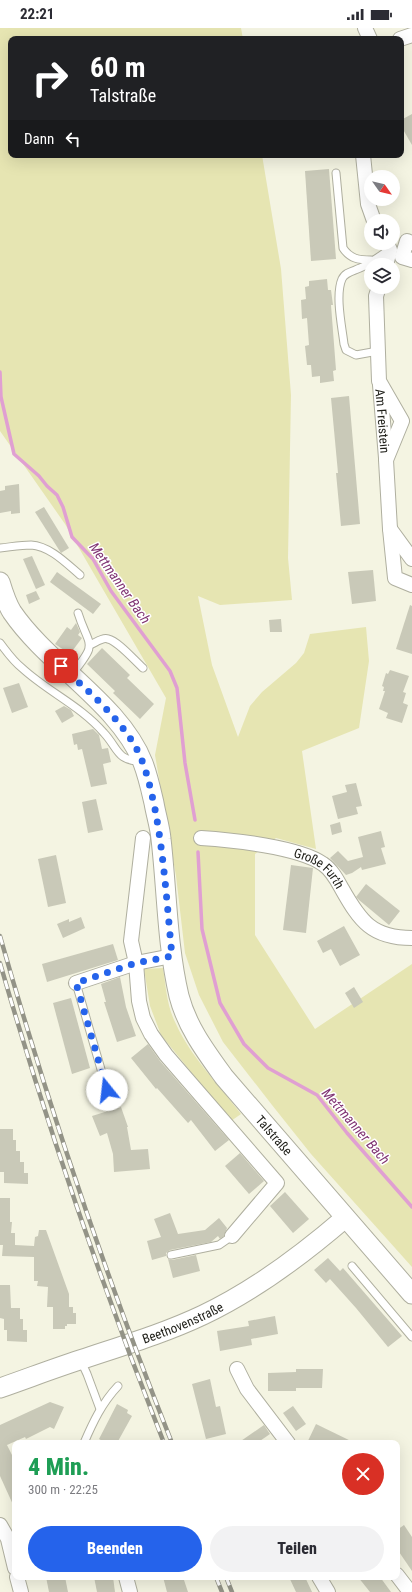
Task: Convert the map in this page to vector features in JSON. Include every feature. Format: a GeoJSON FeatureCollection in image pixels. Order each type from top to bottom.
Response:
{"type":"FeatureCollection","features":[{"type":"Feature","properties":{"kind":"main road","name":"Talstraße"},"geometry":{"type":"LineString","coordinates":[[0,582],[12,611],[31,636],[102,705],[132,742],[143,762],[161,837],[172,956],[180,996],[190,1024],[201,1045],[224,1077],[412,1294]]}},
{"type":"Feature","properties":{"kind":"main road","name":"Beethovenstraße"},"geometry":{"type":"LineString","coordinates":[[0,1388],[175,1326],[231,1301],[272,1274],[320,1239],[345,1218]]}},
{"type":"Feature","properties":{"kind":"street"},"geometry":{"type":"LineString","coordinates":[[363,158],[368,204],[372,214]]}},
{"type":"Feature","properties":{"kind":"street"},"geometry":{"type":"LineString","coordinates":[[393,258],[401,249]]}},
{"type":"Feature","properties":{"kind":"street","name":"Am Freistein"},"geometry":{"type":"LineString","coordinates":[[377,294],[379,381],[395,578],[412,585]]}},
{"type":"Feature","properties":{"kind":"street","name":"Am Freistein"},"geometry":{"type":"LineString","coordinates":[[379,381],[407,422],[386,460]]}},
{"type":"Feature","properties":{"kind":"street"},"geometry":{"type":"LineString","coordinates":[[390,529],[412,559]]}},
{"type":"Feature","properties":{"kind":"street"},"geometry":{"type":"LineString","coordinates":[[143,838],[131,941],[136,963],[139,1000],[143,1018],[151,1034],[166,1055],[277,1183],[232,1236]]}},
{"type":"Feature","properties":{"kind":"street","name":"Große Furth"},"geometry":{"type":"LineString","coordinates":[[201,838],[239,841],[284,850],[317,860],[326,866],[333,874],[351,905],[367,925],[378,932],[392,936],[412,938]]}},
{"type":"Feature","properties":{"kind":"street"},"geometry":{"type":"LineString","coordinates":[[76,983],[136,963],[172,956]]}},
{"type":"Feature","properties":{"kind":"street"},"geometry":{"type":"LineString","coordinates":[[237,1369],[247,1389],[286,1440]]}},
{"type":"Feature","properties":{"kind":"street"},"geometry":{"type":"LineString","coordinates":[[0,1525],[11,1538]]}},
{"type":"Feature","properties":{"kind":"street"},"geometry":{"type":"LineString","coordinates":[[400,1578],[410,1592]]}},
{"type":"Feature","properties":{"kind":"street"},"geometry":{"type":"LineString","coordinates":[[18,1580],[21,1592]]}},
{"type":"Feature","properties":{"kind":"street"},"geometry":{"type":"LineString","coordinates":[[127,1580],[130,1592]]}},
{"type":"Feature","properties":{"kind":"street"},"geometry":{"type":"LineString","coordinates":[[322,1580],[328,1592]]}},
{"type":"Feature","properties":{"kind":"lane"},"geometry":{"type":"LineString","coordinates":[[336,173],[343,248],[346,254],[352,258],[364,260]]}},
{"type":"Feature","properties":{"kind":"lane"},"geometry":{"type":"LineString","coordinates":[[376,258],[401,249]]}},
{"type":"Feature","properties":{"kind":"lane"},"geometry":{"type":"LineString","coordinates":[[364,266],[346,274],[342,279],[339,292],[344,344],[346,350],[356,355],[378,351]]}},
{"type":"Feature","properties":{"kind":"lane"},"geometry":{"type":"LineString","coordinates":[[0,548],[33,545],[48,550],[64,561],[80,576]]}},
{"type":"Feature","properties":{"kind":"lane"},"geometry":{"type":"LineString","coordinates":[[71,676],[87,656],[90,645],[78,613]]}},
{"type":"Feature","properties":{"kind":"lane"},"geometry":{"type":"LineString","coordinates":[[90,645],[104,639],[109,639],[115,642],[143,668]]}},
{"type":"Feature","properties":{"kind":"lane"},"geometry":{"type":"LineString","coordinates":[[0,643],[22,669],[91,719],[124,758],[130,761],[143,762]]}},
{"type":"Feature","properties":{"kind":"lane"},"geometry":{"type":"LineString","coordinates":[[76,983],[107,1090]]}},
{"type":"Feature","properties":{"kind":"lane"},"geometry":{"type":"LineString","coordinates":[[171,1255],[219,1245],[232,1236]]}},
{"type":"Feature","properties":{"kind":"lane"},"geometry":{"type":"LineString","coordinates":[[352,1266],[412,1337]]}},
{"type":"Feature","properties":{"kind":"lane"},"geometry":{"type":"LineString","coordinates":[[80,1360],[100,1409]]}},
{"type":"Feature","properties":{"kind":"lane"},"geometry":{"type":"LineString","coordinates":[[85,1440],[106,1399],[118,1386]]}},
{"type":"Feature","properties":{"kind":"green space"},"geometry":{"type":"Polygon","coordinates":[[[0,28],[241,28],[242,36],[8,36],[8,158],[262,158],[281,269],[291,395],[288,558],[292,600],[220,605],[198,596],[212,665],[238,737],[250,706],[262,692],[296,663],[304,653],[310,634],[366,627],[369,661],[359,728],[302,751],[316,849],[276,838],[255,854],[255,935],[315,1029],[412,964],[412,1267],[311,1154],[272,1105],[223,1042],[199,995],[185,953],[176,876],[155,755],[166,698],[65,524],[0,431],[0,28]]]}},
{"type":"Feature","properties":{"kind":"green space"},"geometry":{"type":"Polygon","coordinates":[[[163,968],[167,997],[173,1017],[182,1036],[197,1059],[241,1114],[231,1121],[161,1035],[150,1006],[144,969],[163,968]]]}},
{"type":"Feature","properties":{"kind":"building"},"geometry":{"type":"Polygon","coordinates":[[[412,114],[412,145],[404,131],[404,118],[412,114]]]}},
{"type":"Feature","properties":{"kind":"building"},"geometry":{"type":"Polygon","coordinates":[[[329,169],[336,259],[311,261],[305,171],[329,169]]]}},
{"type":"Feature","properties":{"kind":"building"},"geometry":{"type":"Polygon","coordinates":[[[327,279],[328,290],[331,290],[333,305],[331,305],[336,370],[333,371],[334,381],[320,383],[320,376],[312,377],[311,365],[307,365],[305,346],[309,345],[307,318],[302,319],[301,300],[306,299],[305,287],[309,286],[309,281],[327,279]]]}},
{"type":"Feature","properties":{"kind":"building"},"geometry":{"type":"Polygon","coordinates":[[[349,396],[360,524],[341,526],[331,398],[349,396]]]}},
{"type":"Feature","properties":{"kind":"building"},"geometry":{"type":"Polygon","coordinates":[[[19,484],[20,513],[11,514],[11,511],[0,513],[0,491],[5,490],[5,486],[19,484]]]}},
{"type":"Feature","properties":{"kind":"building"},"geometry":{"type":"Polygon","coordinates":[[[44,507],[69,548],[61,553],[35,512],[44,507]]]}},
{"type":"Feature","properties":{"kind":"building"},"geometry":{"type":"Polygon","coordinates":[[[32,556],[45,585],[36,589],[23,559],[32,556]]]}},
{"type":"Feature","properties":{"kind":"building"},"geometry":{"type":"Polygon","coordinates":[[[373,570],[376,601],[352,604],[348,572],[373,570]]]}},
{"type":"Feature","properties":{"kind":"building"},"geometry":{"type":"Polygon","coordinates":[[[57,572],[101,604],[93,614],[50,582],[57,572]]]}},
{"type":"Feature","properties":{"kind":"building"},"geometry":{"type":"Polygon","coordinates":[[[36,591],[40,599],[29,604],[26,595],[36,591]]]}},
{"type":"Feature","properties":{"kind":"building"},"geometry":{"type":"Polygon","coordinates":[[[410,605],[412,606],[412,654],[396,649],[410,605]]]}},
{"type":"Feature","properties":{"kind":"building"},"geometry":{"type":"Polygon","coordinates":[[[281,619],[282,632],[270,632],[269,620],[281,619]]]}},
{"type":"Feature","properties":{"kind":"building"},"geometry":{"type":"Polygon","coordinates":[[[76,623],[80,632],[78,635],[82,638],[70,654],[55,644],[67,627],[71,630],[76,623]]]}},
{"type":"Feature","properties":{"kind":"building"},"geometry":{"type":"Polygon","coordinates":[[[102,648],[130,675],[127,678],[154,704],[140,719],[113,693],[115,691],[87,664],[102,648]]]}},
{"type":"Feature","properties":{"kind":"building"},"geometry":{"type":"Polygon","coordinates":[[[390,670],[409,676],[403,692],[406,693],[403,703],[408,705],[402,723],[386,718],[388,713],[379,709],[385,691],[383,691],[384,687],[382,686],[386,673],[388,674],[390,670]]]}},
{"type":"Feature","properties":{"kind":"building"},"geometry":{"type":"Polygon","coordinates":[[[19,683],[28,707],[12,713],[3,688],[19,683]]]}},
{"type":"Feature","properties":{"kind":"building"},"geometry":{"type":"Polygon","coordinates":[[[64,706],[71,710],[74,716],[62,723],[55,711],[64,706]]]}},
{"type":"Feature","properties":{"kind":"building"},"geometry":{"type":"Polygon","coordinates":[[[93,729],[99,735],[102,749],[108,748],[111,762],[103,764],[107,784],[91,787],[82,749],[78,750],[77,744],[74,745],[72,734],[93,729]]]}},
{"type":"Feature","properties":{"kind":"building"},"geometry":{"type":"Polygon","coordinates":[[[356,783],[362,806],[356,807],[358,814],[338,819],[332,796],[347,792],[345,785],[356,783]]]}},
{"type":"Feature","properties":{"kind":"building"},"geometry":{"type":"Polygon","coordinates":[[[96,799],[103,830],[88,833],[82,802],[96,799]]]}},
{"type":"Feature","properties":{"kind":"building"},"geometry":{"type":"Polygon","coordinates":[[[340,822],[342,832],[332,835],[330,825],[340,822]]]}},
{"type":"Feature","properties":{"kind":"building"},"geometry":{"type":"Polygon","coordinates":[[[381,831],[385,847],[381,848],[386,864],[362,870],[361,867],[346,875],[330,858],[338,851],[348,861],[363,857],[358,837],[381,831]]]}},
{"type":"Feature","properties":{"kind":"building"},"geometry":{"type":"Polygon","coordinates":[[[56,855],[66,903],[48,907],[38,859],[56,855]]]}},
{"type":"Feature","properties":{"kind":"building"},"geometry":{"type":"Polygon","coordinates":[[[291,865],[313,868],[306,933],[283,930],[291,865]]]}},
{"type":"Feature","properties":{"kind":"building"},"geometry":{"type":"Polygon","coordinates":[[[366,884],[400,911],[389,925],[356,897],[366,884]]]}},
{"type":"Feature","properties":{"kind":"building"},"geometry":{"type":"Polygon","coordinates":[[[81,917],[85,928],[63,938],[57,924],[69,919],[69,922],[81,917]]]}},
{"type":"Feature","properties":{"kind":"building"},"geometry":{"type":"Polygon","coordinates":[[[344,926],[360,955],[340,966],[331,949],[323,953],[317,941],[344,926]]]}},
{"type":"Feature","properties":{"kind":"building"},"geometry":{"type":"Polygon","coordinates":[[[113,944],[118,960],[47,982],[42,964],[113,944]]]}},
{"type":"Feature","properties":{"kind":"building"},"geometry":{"type":"Polygon","coordinates":[[[120,977],[126,1007],[136,1036],[117,1042],[104,1002],[106,1002],[101,984],[120,977]]]}},
{"type":"Feature","properties":{"kind":"building"},"geometry":{"type":"Polygon","coordinates":[[[354,987],[363,1002],[354,1008],[345,993],[354,987]]]}},
{"type":"Feature","properties":{"kind":"building"},"geometry":{"type":"Polygon","coordinates":[[[71,998],[90,1068],[72,1074],[53,1003],[71,998]]]}},
{"type":"Feature","properties":{"kind":"building"},"geometry":{"type":"Polygon","coordinates":[[[148,1044],[160,1061],[229,1140],[215,1151],[191,1120],[188,1123],[157,1088],[156,1089],[131,1058],[148,1044]]]}},
{"type":"Feature","properties":{"kind":"building"},"geometry":{"type":"Polygon","coordinates":[[[121,1107],[128,1127],[131,1150],[148,1149],[150,1169],[114,1172],[113,1154],[107,1133],[100,1136],[92,1116],[121,1107]]]}},
{"type":"Feature","properties":{"kind":"building"},"geometry":{"type":"Polygon","coordinates":[[[0,1129],[13,1129],[13,1140],[16,1140],[16,1151],[20,1151],[20,1162],[24,1162],[24,1173],[28,1173],[28,1184],[4,1183],[4,1172],[0,1172],[0,1129]]]}},
{"type":"Feature","properties":{"kind":"building"},"geometry":{"type":"Polygon","coordinates":[[[240,1153],[264,1181],[249,1194],[225,1166],[240,1153]]]}},
{"type":"Feature","properties":{"kind":"building"},"geometry":{"type":"Polygon","coordinates":[[[285,1192],[309,1219],[293,1233],[270,1206],[285,1192]]]}},
{"type":"Feature","properties":{"kind":"building"},"geometry":{"type":"Polygon","coordinates":[[[0,1198],[10,1198],[10,1222],[12,1222],[11,1233],[15,1233],[15,1245],[34,1246],[35,1237],[38,1236],[39,1230],[46,1230],[69,1294],[69,1307],[73,1307],[73,1313],[76,1313],[76,1324],[67,1324],[65,1329],[53,1329],[53,1307],[47,1307],[48,1287],[37,1286],[38,1281],[34,1281],[34,1257],[2,1256],[3,1245],[0,1245],[0,1198]]]}},
{"type":"Feature","properties":{"kind":"building"},"geometry":{"type":"Polygon","coordinates":[[[170,1213],[178,1234],[205,1230],[219,1218],[227,1228],[224,1236],[220,1239],[218,1236],[211,1242],[170,1250],[166,1253],[166,1256],[152,1260],[147,1241],[161,1237],[154,1219],[170,1213]]]}},
{"type":"Feature","properties":{"kind":"building"},"geometry":{"type":"Polygon","coordinates":[[[196,1255],[200,1271],[173,1278],[168,1259],[172,1260],[196,1255]]]}},
{"type":"Feature","properties":{"kind":"building"},"geometry":{"type":"Polygon","coordinates":[[[328,1258],[340,1271],[343,1268],[402,1336],[388,1347],[330,1279],[326,1283],[314,1270],[328,1258]]]}},
{"type":"Feature","properties":{"kind":"building"},"geometry":{"type":"Polygon","coordinates":[[[0,1285],[10,1285],[11,1308],[20,1308],[20,1319],[23,1319],[23,1330],[27,1330],[27,1342],[7,1341],[7,1330],[4,1330],[4,1319],[0,1318],[0,1285]]]}},
{"type":"Feature","properties":{"kind":"building"},"geometry":{"type":"Polygon","coordinates":[[[275,1316],[278,1334],[251,1339],[252,1345],[220,1351],[217,1331],[249,1326],[248,1321],[275,1316]]]}},
{"type":"Feature","properties":{"kind":"building"},"geometry":{"type":"Polygon","coordinates":[[[296,1369],[323,1369],[322,1388],[296,1388],[296,1391],[268,1391],[268,1373],[296,1372],[296,1369]]]}},
{"type":"Feature","properties":{"kind":"building"},"geometry":{"type":"Polygon","coordinates":[[[210,1379],[216,1407],[220,1406],[226,1434],[206,1439],[192,1384],[210,1379]]]}},
{"type":"Feature","properties":{"kind":"building"},"geometry":{"type":"Polygon","coordinates":[[[50,1402],[64,1407],[54,1429],[50,1427],[26,1439],[25,1437],[18,1440],[12,1440],[12,1443],[7,1445],[12,1455],[12,1502],[0,1476],[0,1425],[50,1402]]]}},
{"type":"Feature","properties":{"kind":"building"},"geometry":{"type":"Polygon","coordinates":[[[117,1404],[128,1410],[127,1413],[132,1416],[119,1440],[99,1439],[117,1404]]]}},
{"type":"Feature","properties":{"kind":"building"},"geometry":{"type":"Polygon","coordinates":[[[293,1406],[306,1424],[296,1431],[283,1413],[293,1406]]]}},
{"type":"Feature","properties":{"kind":"building"},"geometry":{"type":"Polygon","coordinates":[[[316,1424],[349,1440],[308,1440],[316,1424]]]}},
{"type":"Feature","properties":{"kind":"building"},"geometry":{"type":"Polygon","coordinates":[[[264,1425],[270,1434],[261,1440],[242,1440],[264,1425]]]}},
{"type":"Feature","properties":{"kind":"building"},"geometry":{"type":"Polygon","coordinates":[[[404,1525],[412,1537],[412,1571],[400,1553],[400,1528],[404,1525]]]}},
{"type":"Feature","properties":{"kind":"building"},"geometry":{"type":"Polygon","coordinates":[[[47,1580],[66,1580],[68,1592],[49,1592],[47,1580]]]}},
{"type":"Feature","properties":{"kind":"building"},"geometry":{"type":"Polygon","coordinates":[[[95,1580],[113,1580],[115,1592],[97,1592],[95,1580]]]}},
{"type":"Feature","properties":{"kind":"building"},"geometry":{"type":"Polygon","coordinates":[[[164,1580],[184,1580],[188,1592],[167,1592],[164,1580]]]}},
{"type":"Feature","properties":{"kind":"building"},"geometry":{"type":"Polygon","coordinates":[[[290,1580],[306,1580],[312,1592],[296,1592],[290,1580]]]}},
{"type":"Feature","properties":{"kind":"building"},"geometry":{"type":"Polygon","coordinates":[[[360,1580],[382,1580],[391,1592],[370,1592],[360,1580]]]}},
{"type":"Feature","properties":{"kind":"waterway","name":"Mettmanner Bach"},"geometry":{"type":"LineString","coordinates":[[0,372],[1,397],[14,454],[39,476],[57,495],[63,507],[72,537],[93,559],[111,591],[170,671],[177,688],[185,763],[195,820]]}},
{"type":"Feature","properties":{"kind":"waterway","name":"Mettmanner Bach"},"geometry":{"type":"LineString","coordinates":[[198,852],[202,929],[220,1003],[244,1044],[268,1068],[317,1095],[347,1133],[412,1207]]}},
{"type":"Feature","properties":{"kind":"railway"},"geometry":{"type":"LineString","coordinates":[[0,936],[38,1064],[101,1255],[171,1440]]}},
{"type":"Feature","properties":{"kind":"railway"},"geometry":{"type":"LineString","coordinates":[[0,963],[37,1085],[76,1205],[119,1325],[163,1440]]}},
{"type":"Feature","properties":{"kind":"railway"},"geometry":{"type":"LineString","coordinates":[[217,1580],[222,1592]]}},
{"type":"Feature","properties":{"kind":"railway"},"geometry":{"type":"LineString","coordinates":[[227,1580],[232,1592]]}},
{"type":"Feature","properties":{"kind":"route"},"geometry":{"type":"LineString","coordinates":[[61,666],[102,705],[132,742],[143,762],[161,837],[172,956],[136,963],[76,983],[107,1090]]}}]}
